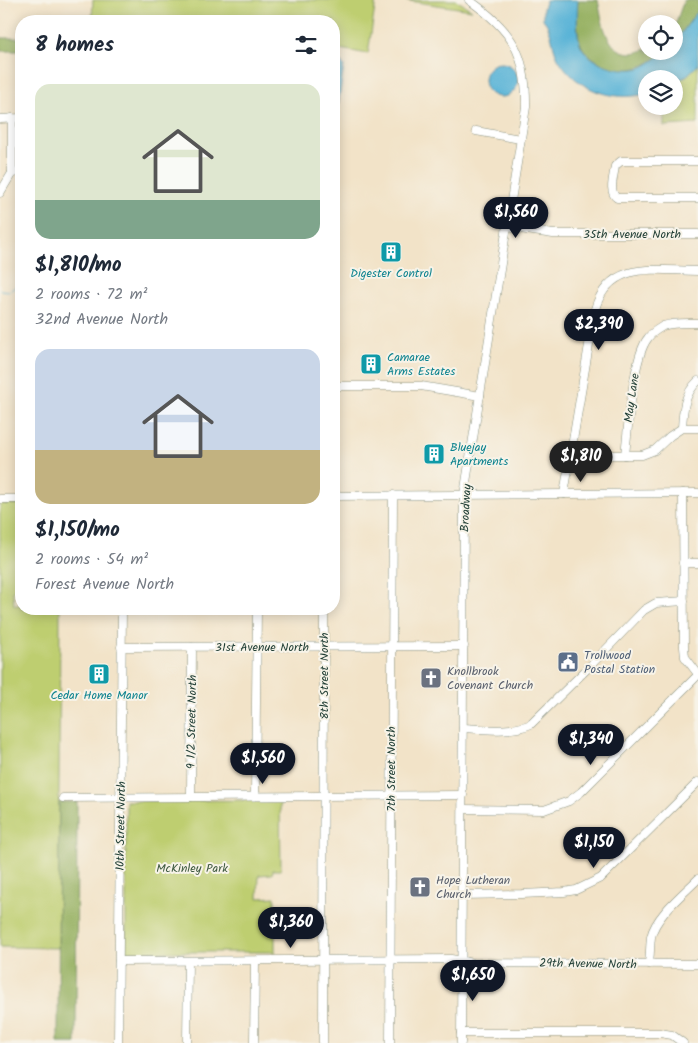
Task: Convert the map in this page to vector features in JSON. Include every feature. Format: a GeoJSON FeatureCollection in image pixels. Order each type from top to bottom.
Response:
{"type":"FeatureCollection","features":[{"type":"Feature","properties":{"kind":"street","name":"Broadway"},"geometry":{"type":"LineString","coordinates":[[461,1043],[464,495],[526,107],[525,76],[514,44],[503,27],[469,0]]}},
{"type":"Feature","properties":{"kind":"street"},"geometry":{"type":"LineString","coordinates":[[0,119],[12,118],[12,173],[0,193]]}},
{"type":"Feature","properties":{"kind":"street"},"geometry":{"type":"LineString","coordinates":[[476,131],[520,139]]}},
{"type":"Feature","properties":{"kind":"street"},"geometry":{"type":"LineString","coordinates":[[698,161],[621,161],[615,166],[612,191],[613,195],[617,198],[698,198]]}},
{"type":"Feature","properties":{"kind":"street","name":"35th Avenue North"},"geometry":{"type":"LineString","coordinates":[[506,227],[554,234],[698,234]]}},
{"type":"Feature","properties":{"kind":"street"},"geometry":{"type":"LineString","coordinates":[[564,494],[595,309],[602,290],[609,282],[628,272],[698,270]]}},
{"type":"Feature","properties":{"kind":"street","name":"May Lane"},"geometry":{"type":"LineString","coordinates":[[624,455],[638,361],[644,343],[648,336],[663,326],[698,323]]}},
{"type":"Feature","properties":{"kind":"street"},"geometry":{"type":"LineString","coordinates":[[682,428],[689,391],[698,381]]}},
{"type":"Feature","properties":{"kind":"street"},"geometry":{"type":"LineString","coordinates":[[340,386],[421,386],[480,396]]}},
{"type":"Feature","properties":{"kind":"street"},"geometry":{"type":"LineString","coordinates":[[572,455],[642,455],[655,450],[682,428],[698,428]]}},
{"type":"Feature","properties":{"kind":"street"},"geometry":{"type":"LineString","coordinates":[[463,809],[544,810],[569,801],[581,792],[698,674],[685,657],[683,493]]}},
{"type":"Feature","properties":{"kind":"street"},"geometry":{"type":"LineString","coordinates":[[340,496],[698,493]]}},
{"type":"Feature","properties":{"kind":"street","name":"7th Street North"},"geometry":{"type":"LineString","coordinates":[[390,1043],[393,495]]}},
{"type":"Feature","properties":{"kind":"street"},"geometry":{"type":"LineString","coordinates":[[0,499],[15,499]]}},
{"type":"Feature","properties":{"kind":"street"},"geometry":{"type":"LineString","coordinates":[[683,563],[698,563]]}},
{"type":"Feature","properties":{"kind":"street"},"geometry":{"type":"LineString","coordinates":[[463,728],[507,729],[522,728],[531,724],[589,668],[644,610],[656,603],[684,600]]}},
{"type":"Feature","properties":{"kind":"street","name":"10th Street North"},"geometry":{"type":"LineString","coordinates":[[118,1043],[122,615]]}},
{"type":"Feature","properties":{"kind":"street"},"geometry":{"type":"LineString","coordinates":[[255,796],[257,615]]}},
{"type":"Feature","properties":{"kind":"street","name":"8th Street North"},"geometry":{"type":"LineString","coordinates":[[323,1043],[324,615]]}},
{"type":"Feature","properties":{"kind":"street","name":"31st Avenue North"},"geometry":{"type":"LineString","coordinates":[[121,647],[464,646]]}},
{"type":"Feature","properties":{"kind":"street","name":"9 1/2 Street North"},"geometry":{"type":"LineString","coordinates":[[191,797],[192,647]]}},
{"type":"Feature","properties":{"kind":"street"},"geometry":{"type":"LineString","coordinates":[[462,895],[564,892],[588,885],[601,878],[697,784]]}},
{"type":"Feature","properties":{"kind":"street"},"geometry":{"type":"LineString","coordinates":[[63,798],[463,795]]}},
{"type":"Feature","properties":{"kind":"street"},"geometry":{"type":"LineString","coordinates":[[649,964],[652,935],[656,925],[698,879]]}},
{"type":"Feature","properties":{"kind":"street","name":"29th Avenue North"},"geometry":{"type":"LineString","coordinates":[[119,961],[451,959],[472,963],[698,964]]}},
{"type":"Feature","properties":{"kind":"street"},"geometry":{"type":"LineString","coordinates":[[187,1043],[188,960]]}},
{"type":"Feature","properties":{"kind":"street"},"geometry":{"type":"LineString","coordinates":[[254,1043],[255,961]]}},
{"type":"Feature","properties":{"kind":"street"},"geometry":{"type":"LineString","coordinates":[[461,1033],[660,1033],[672,1035],[683,1043]]}},
{"type":"Feature","properties":{"kind":"green space"},"geometry":{"type":"Polygon","coordinates":[[[93,0],[376,0],[368,54],[340,49],[340,15],[92,15],[93,0]]]}},
{"type":"Feature","properties":{"kind":"green space"},"geometry":{"type":"Polygon","coordinates":[[[402,0],[456,0],[472,10],[402,0]]]}},
{"type":"Feature","properties":{"kind":"green space"},"geometry":{"type":"Polygon","coordinates":[[[578,0],[598,0],[606,34],[615,47],[622,51],[638,52],[638,60],[654,60],[633,69],[624,70],[615,69],[596,60],[582,47],[577,17],[578,0]]]}},
{"type":"Feature","properties":{"kind":"green space"},"geometry":{"type":"Polygon","coordinates":[[[684,0],[698,0],[698,10],[683,31],[683,15],[679,15],[684,0]]]}},
{"type":"Feature","properties":{"kind":"green space"},"geometry":{"type":"Polygon","coordinates":[[[0,38],[15,38],[15,51],[0,51],[0,38]]]}},
{"type":"Feature","properties":{"kind":"green space"},"geometry":{"type":"Polygon","coordinates":[[[698,65],[698,124],[664,126],[664,115],[683,115],[683,78],[698,65]]]}},
{"type":"Feature","properties":{"kind":"green space"},"geometry":{"type":"Polygon","coordinates":[[[0,504],[15,504],[15,588],[13,591],[15,615],[60,615],[58,948],[0,947],[0,504]]]}},
{"type":"Feature","properties":{"kind":"green space","name":"McKinley Park"},"geometry":{"type":"Polygon","coordinates":[[[280,800],[281,870],[273,870],[272,874],[259,875],[258,898],[275,897],[275,952],[126,952],[126,801],[280,800]]]}},
{"type":"Feature","properties":{"kind":"green space"},"geometry":{"type":"Polygon","coordinates":[[[59,802],[77,802],[76,1043],[58,1043],[59,802]]]}},
{"type":"Feature","properties":{"kind":"water"},"geometry":{"type":"Polygon","coordinates":[[[546,0],[578,0],[579,42],[585,52],[591,58],[607,66],[624,69],[640,68],[654,60],[683,60],[683,31],[698,10],[698,65],[683,78],[683,70],[638,70],[638,95],[608,95],[596,91],[585,86],[575,78],[558,58],[549,28],[543,19],[543,8],[546,0]]]}},
{"type":"Feature","properties":{"kind":"water"},"geometry":{"type":"Polygon","coordinates":[[[340,61],[344,66],[340,93],[340,61]]]}},
{"type":"Feature","properties":{"kind":"water"},"geometry":{"type":"Polygon","coordinates":[[[501,63],[508,64],[513,68],[517,73],[517,87],[513,92],[508,96],[501,97],[494,96],[489,92],[485,87],[484,80],[485,73],[489,68],[494,64],[501,63]]]}},
{"type":"Feature","properties":{"kind":"waterway"},"geometry":{"type":"LineString","coordinates":[[0,290],[10,291],[15,287]]}},
{"type":"Feature","properties":{"kind":"place","name":"Digester Control"},"geometry":{"type":"Point","coordinates":[391,252]}},
{"type":"Feature","properties":{"kind":"place","name":"Camarae Arms Estates"},"geometry":{"type":"Point","coordinates":[371,364]}},
{"type":"Feature","properties":{"kind":"place","name":"Bluejay Apartments"},"geometry":{"type":"Point","coordinates":[434,454]}},
{"type":"Feature","properties":{"kind":"place","name":"Trollwood Postal Station"},"geometry":{"type":"Point","coordinates":[568,662]}},
{"type":"Feature","properties":{"kind":"place","name":"Cedar Home Manor"},"geometry":{"type":"Point","coordinates":[99,674]}},
{"type":"Feature","properties":{"kind":"place","name":"Knollbrook Covenant Church"},"geometry":{"type":"Point","coordinates":[431,678]}},
{"type":"Feature","properties":{"kind":"place","name":"Hope Lutheran Church"},"geometry":{"type":"Point","coordinates":[420,887]}}]}
